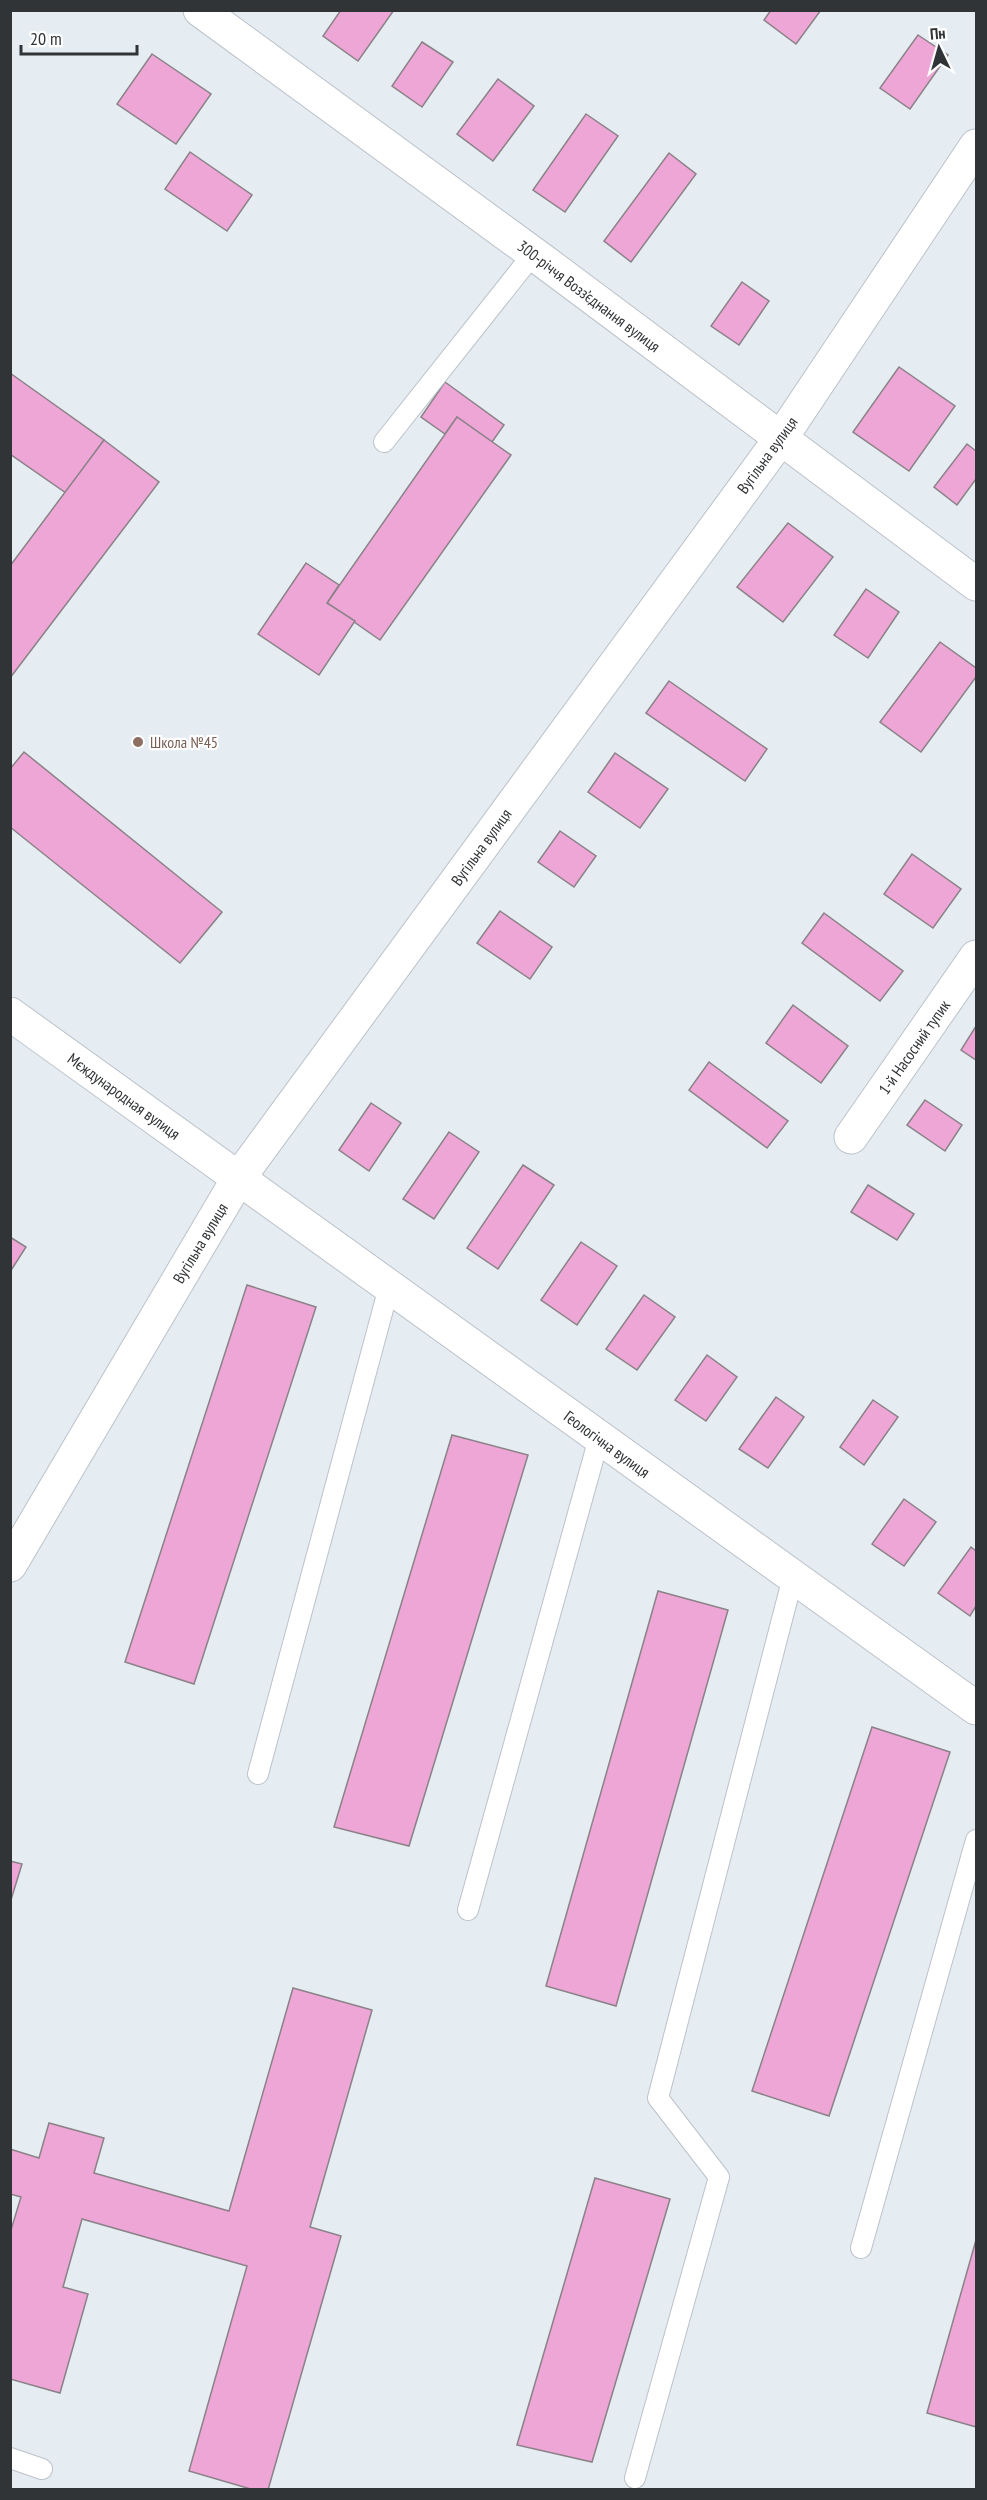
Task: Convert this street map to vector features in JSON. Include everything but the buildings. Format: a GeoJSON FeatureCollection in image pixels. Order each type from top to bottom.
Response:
{"type":"FeatureCollection","features":[{"type":"Feature","properties":{"kind":"street","name":"300-річчя Возз’єднання вулиця"},"geometry":{"type":"LineString","coordinates":[[200,10],[533,254],[976,584]]}},
{"type":"Feature","properties":{"kind":"street","name":"Вугільна вулиця"},"geometry":{"type":"LineString","coordinates":[[10,1564],[238,1179],[781,438],[976,146]]}},
{"type":"Feature","properties":{"kind":"street","name":"1-й Насосний тупик"},"geometry":{"type":"LineString","coordinates":[[851,1137],[976,957]]}},
{"type":"Feature","properties":{"kind":"street","name":"Мєждународная вулиця"},"geometry":{"type":"LineString","coordinates":[[10,1014],[238,1179]]}},
{"type":"Feature","properties":{"kind":"street","name":"Геологічна вулиця"},"geometry":{"type":"LineString","coordinates":[[238,1179],[976,1708]]}},
{"type":"Feature","properties":{"kind":"lane"},"geometry":{"type":"LineString","coordinates":[[384,442],[533,254]]}},
{"type":"Feature","properties":{"kind":"lane"},"geometry":{"type":"LineString","coordinates":[[258,1774],[389,1287]]}},
{"type":"Feature","properties":{"kind":"lane"},"geometry":{"type":"LineString","coordinates":[[468,1910],[599,1438]]}},
{"type":"Feature","properties":{"kind":"lane"},"geometry":{"type":"LineString","coordinates":[[635,2478],[719,2177],[658,2098],[793,1577]]}},
{"type":"Feature","properties":{"kind":"lane"},"geometry":{"type":"LineString","coordinates":[[861,2248],[976,1840]]}},
{"type":"Feature","properties":{"kind":"lane"},"geometry":{"type":"LineString","coordinates":[[10,2458],[42,2469]]}},
{"type":"Feature","properties":{"kind":"place","name":"Школа №45"},"geometry":{"type":"Point","coordinates":[138,742]}}]}
